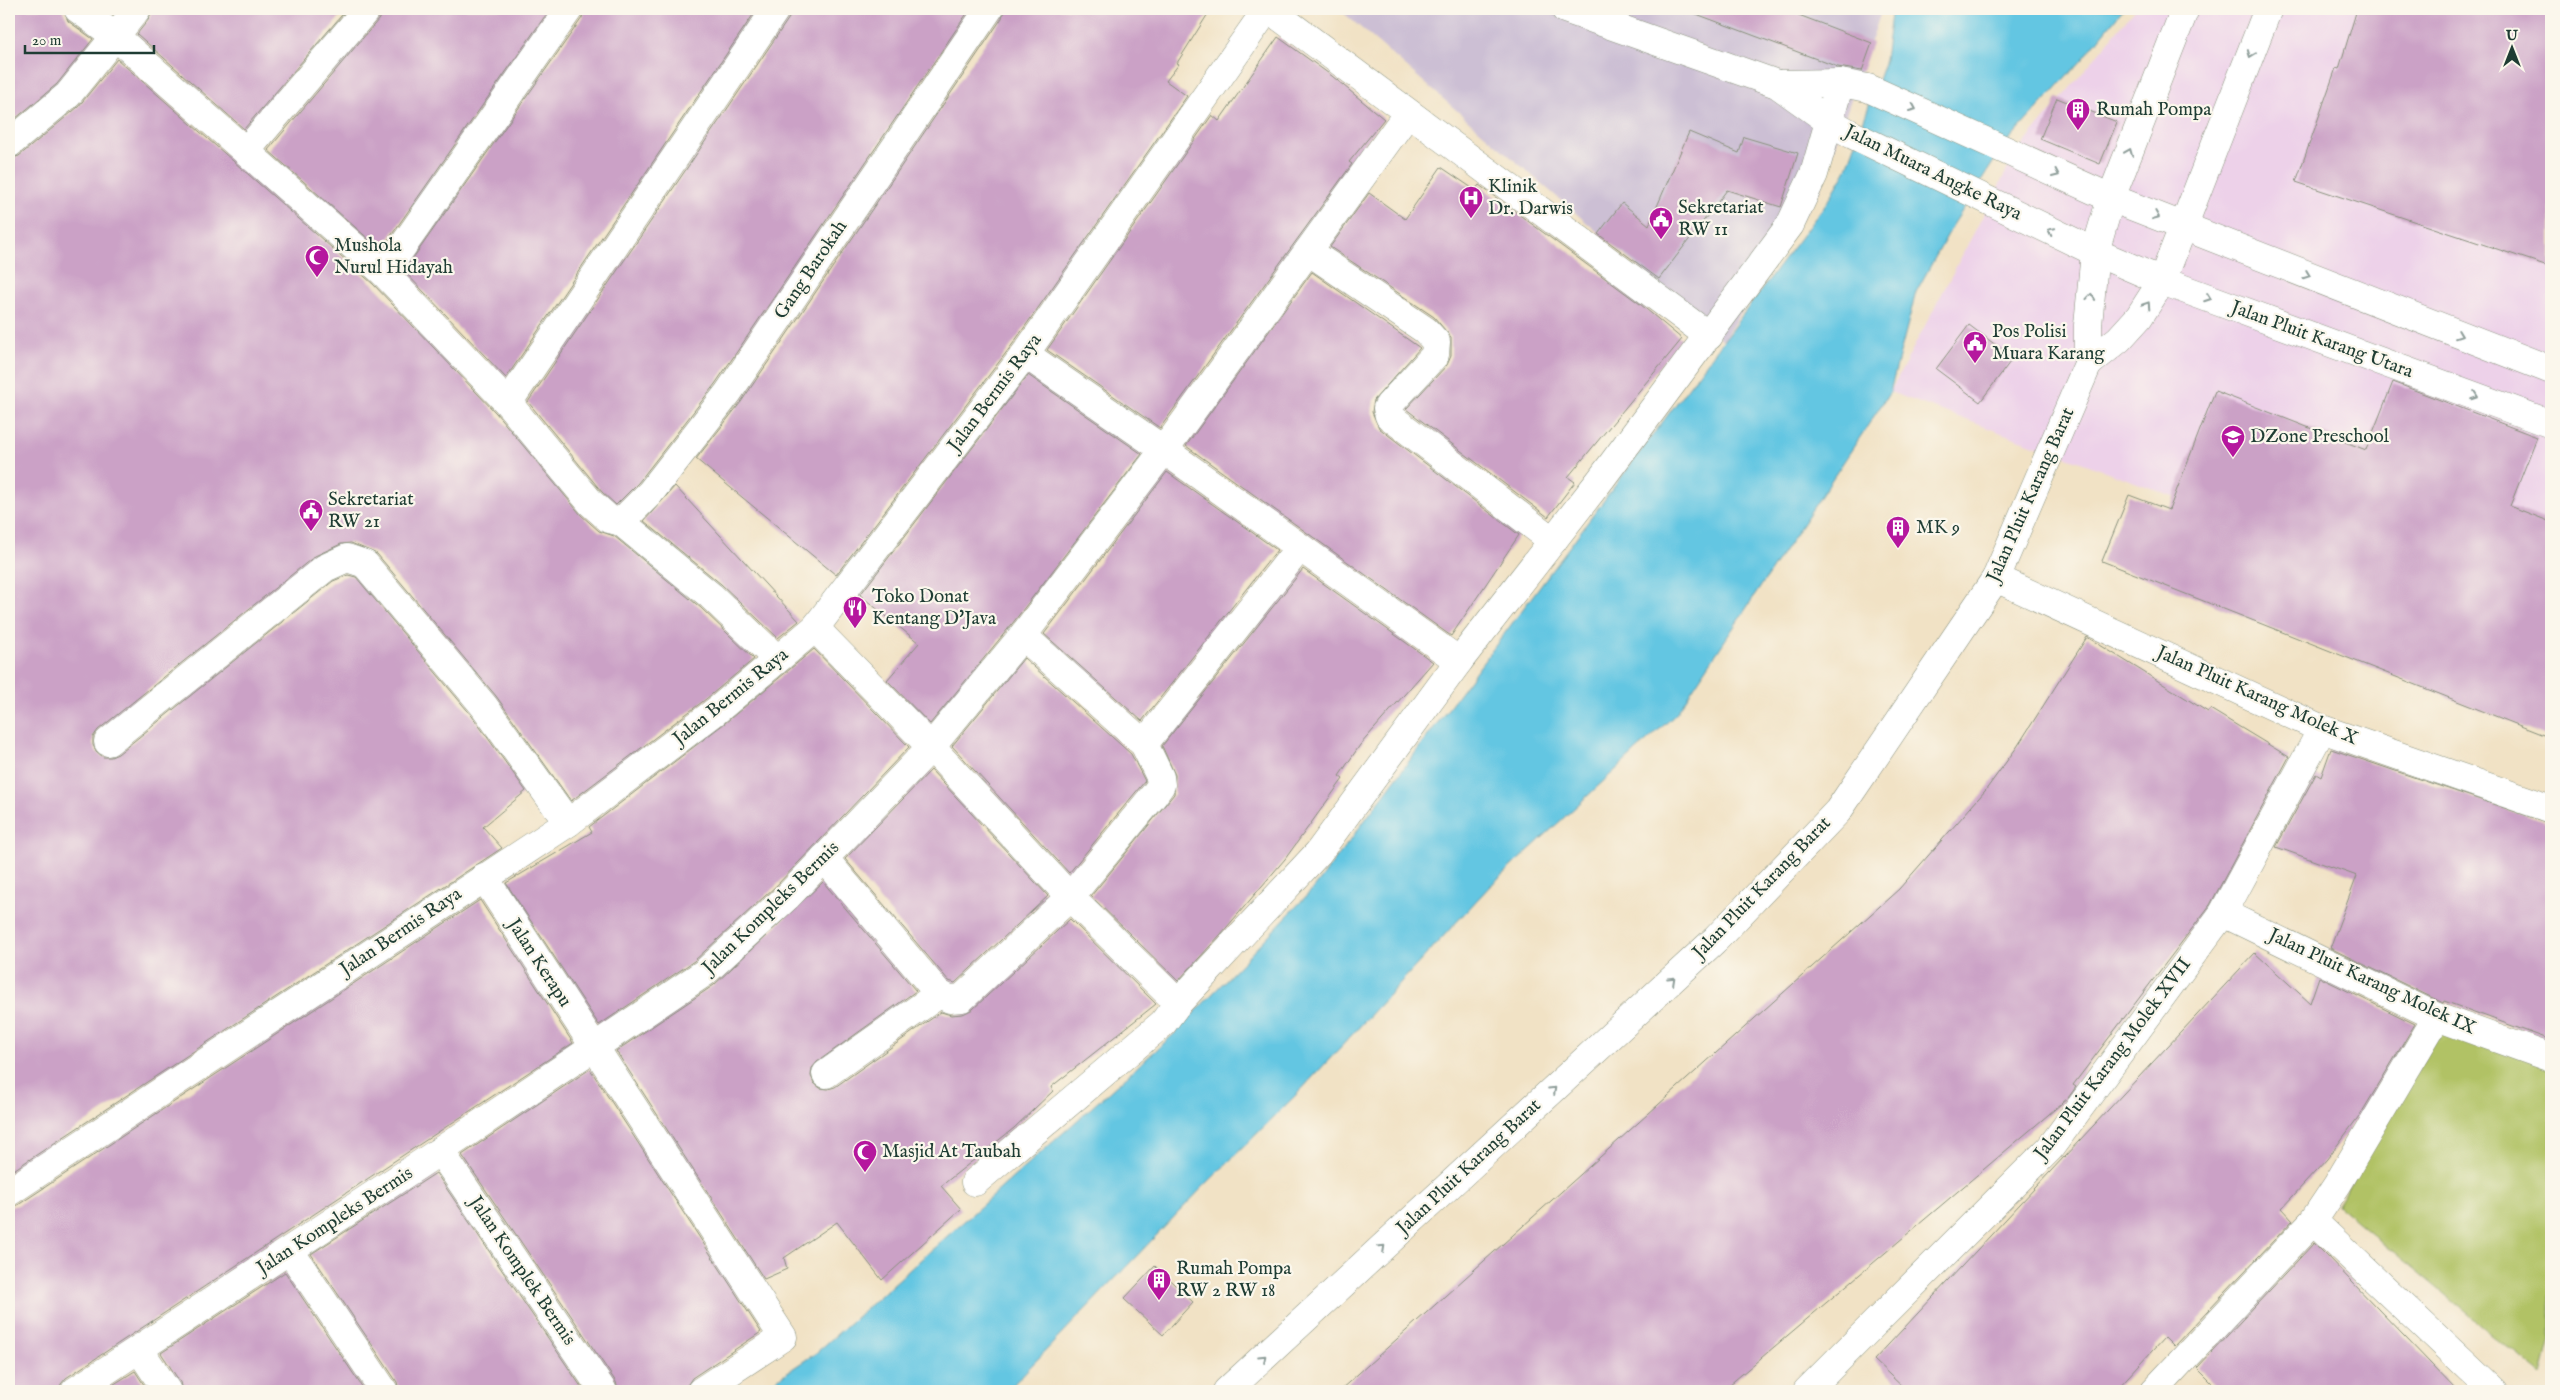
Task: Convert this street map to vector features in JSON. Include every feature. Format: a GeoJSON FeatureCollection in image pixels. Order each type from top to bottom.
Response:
{"type":"FeatureCollection","features":[{"type":"Feature","properties":{"kind":"street"},"geometry":{"type":"LineString","coordinates":[[78,9],[115,36],[384,274],[508,403],[592,503],[609,519],[621,522],[711,596],[777,659]]}},
{"type":"Feature","properties":{"kind":"street"},"geometry":{"type":"LineString","coordinates":[[9,144],[68,96],[137,9]]}},
{"type":"Feature","properties":{"kind":"street"},"geometry":{"type":"LineString","coordinates":[[246,152],[367,9]]}},
{"type":"Feature","properties":{"kind":"street"},"geometry":{"type":"LineString","coordinates":[[384,274],[569,9]]}},
{"type":"Feature","properties":{"kind":"street"},"geometry":{"type":"LineString","coordinates":[[508,403],[776,9]]}},
{"type":"Feature","properties":{"kind":"street","name":"Gang Barokah"},"geometry":{"type":"LineString","coordinates":[[621,522],[650,492],[728,393],[988,9]]}},
{"type":"Feature","properties":{"kind":"street"},"geometry":{"type":"LineString","coordinates":[[1268,9],[1709,336]]}},
{"type":"Feature","properties":{"kind":"street","name":"Jalan Bermis Raya"},"geometry":{"type":"LineString","coordinates":[[9,1192],[568,823],[716,711],[815,628],[1025,354],[1268,9]]}},
{"type":"Feature","properties":{"kind":"street","name":"Jalan Muara Angke Raya"},"geometry":{"type":"LineString","coordinates":[[1565,9],[1777,84],[1841,129],[2095,252]]}},
{"type":"Feature","properties":{"kind":"street","name":"Jalan Pluit Karang Barat"},"geometry":{"type":"LineString","coordinates":[[1227,1391],[1716,939],[1838,811],[1996,578],[2088,364],[2088,324],[2095,252],[2111,198],[2185,9]]}},
{"type":"Feature","properties":{"kind":"street"},"geometry":{"type":"LineString","coordinates":[[2088,364],[2119,339],[2139,317],[2162,281],[2268,9]]}},
{"type":"Feature","properties":{"kind":"street"},"geometry":{"type":"LineString","coordinates":[[975,1182],[1163,1023],[1178,1003],[1318,853],[1459,661],[1553,542],[1709,336],[1790,224],[1814,174],[1841,129],[1840,83]]}},
{"type":"Feature","properties":{"kind":"street","name":"Jalan Muara Angke Raya"},"geometry":{"type":"LineString","coordinates":[[1777,84],[1840,83],[1868,88],[2111,198]]}},
{"type":"Feature","properties":{"kind":"street","name":"Jalan Kompleks Bermis"},"geometry":{"type":"LineString","coordinates":[[75,1391],[594,1049],[704,973],[787,897],[931,747],[1024,634],[1164,450],[1408,113]]}},
{"type":"Feature","properties":{"kind":"street"},"geometry":{"type":"LineString","coordinates":[[2111,198],[2551,370]]}},
{"type":"Feature","properties":{"kind":"street"},"geometry":{"type":"LineString","coordinates":[[1308,252],[1425,330],[1436,342],[1435,355],[1389,405],[1387,408],[1389,416],[1553,542]]}},
{"type":"Feature","properties":{"kind":"street","name":"Jalan Pluit Karang Utara"},"geometry":{"type":"LineString","coordinates":[[2095,252],[2162,281],[2551,424]]}},
{"type":"Feature","properties":{"kind":"street"},"geometry":{"type":"LineString","coordinates":[[1025,354],[1164,450],[1459,661]]}},
{"type":"Feature","properties":{"kind":"street"},"geometry":{"type":"LineString","coordinates":[[1144,744],[1300,547]]}},
{"type":"Feature","properties":{"kind":"street"},"geometry":{"type":"LineString","coordinates":[[108,742],[325,568],[347,558],[365,564],[471,691],[568,823]]}},
{"type":"Feature","properties":{"kind":"street","name":"Jalan Pluit Karang Molek X"},"geometry":{"type":"LineString","coordinates":[[1996,578],[2322,729],[2551,809]]}},
{"type":"Feature","properties":{"kind":"street"},"geometry":{"type":"LineString","coordinates":[[815,628],[931,747],[1070,897],[1178,1003]]}},
{"type":"Feature","properties":{"kind":"street"},"geometry":{"type":"LineString","coordinates":[[824,858],[939,994],[950,999],[962,998],[1070,897],[1161,785],[1160,777],[1144,744],[1032,644],[1024,634]]}},
{"type":"Feature","properties":{"kind":"street","name":"Jalan Pluit Karang Molek XVII"},"geometry":{"type":"LineString","coordinates":[[1807,1391],[2050,1148],[2223,913],[2322,729]]}},
{"type":"Feature","properties":{"kind":"street","name":"Jalan Kerapu"},"geometry":{"type":"LineString","coordinates":[[484,877],[594,1049]]}},
{"type":"Feature","properties":{"kind":"street","name":"Jalan Pluit Karang Molek IX"},"geometry":{"type":"LineString","coordinates":[[2223,913],[2437,1016],[2551,1058]]}},
{"type":"Feature","properties":{"kind":"street"},"geometry":{"type":"LineString","coordinates":[[826,1074],[939,994]]}},
{"type":"Feature","properties":{"kind":"street"},"geometry":{"type":"LineString","coordinates":[[2154,1391],[2312,1221],[2337,1185],[2437,1016]]}},
{"type":"Feature","properties":{"kind":"street"},"geometry":{"type":"LineString","coordinates":[[594,1049],[783,1337],[701,1391]]}},
{"type":"Feature","properties":{"kind":"street","name":"Jalan Komplek Bermis"},"geometry":{"type":"LineString","coordinates":[[440,1151],[603,1391]]}},
{"type":"Feature","properties":{"kind":"street"},"geometry":{"type":"LineString","coordinates":[[2312,1221],[2493,1391]]}},
{"type":"Feature","properties":{"kind":"street"},"geometry":{"type":"LineString","coordinates":[[290,1250],[384,1391]]}},
{"type":"Feature","properties":{"kind":"street"},"geometry":{"type":"LineString","coordinates":[[139,1349],[167,1391]]}},
{"type":"Feature","properties":{"kind":"shaded area"},"geometry":{"type":"Polygon","coordinates":[[[1339,9],[1876,9],[1880,15],[1819,192],[1723,340],[1339,9]]]}},
{"type":"Feature","properties":{"kind":"shaded area"},"geometry":{"type":"Polygon","coordinates":[[[2135,9],[2545,9],[2551,11],[2551,635],[1890,392],[2015,155],[2135,9]]]}},
{"type":"Feature","properties":{"kind":"green space"},"geometry":{"type":"Polygon","coordinates":[[[2443,1028],[2551,1063],[2551,1340],[2542,1375],[2337,1205],[2443,1028]]]}},
{"type":"Feature","properties":{"kind":"water"},"geometry":{"type":"Polygon","coordinates":[[[1887,9],[2123,9],[2083,59],[2005,144],[1953,225],[1916,292],[1890,392],[1676,714],[1489,887],[1299,1092],[1200,1190],[1007,1391],[759,1391],[816,1353],[1173,1035],[1315,887],[1830,198],[1846,171],[1885,60],[1891,15],[1887,9]]]}},
{"type":"Feature","properties":{"kind":"building"},"geometry":{"type":"Polygon","coordinates":[[[9,9],[63,9],[68,21],[93,39],[57,84],[9,124],[9,9]]]}},
{"type":"Feature","properties":{"kind":"building"},"geometry":{"type":"Polygon","coordinates":[[[152,9],[347,9],[244,129],[137,34],[149,19],[152,9]]]}},
{"type":"Feature","properties":{"kind":"building"},"geometry":{"type":"Polygon","coordinates":[[[382,9],[550,9],[381,250],[268,150],[379,19],[382,9]]]}},
{"type":"Feature","properties":{"kind":"building"},"geometry":{"type":"Polygon","coordinates":[[[584,9],[757,9],[506,378],[404,271],[582,18],[584,9]]]}},
{"type":"Feature","properties":{"kind":"building"},"geometry":{"type":"Polygon","coordinates":[[[791,9],[970,9],[715,384],[638,483],[616,505],[602,492],[528,402],[789,18],[791,9]]]}},
{"type":"Feature","properties":{"kind":"building"},"geometry":{"type":"Polygon","coordinates":[[[1004,9],[1211,9],[1177,63],[1179,64],[1166,81],[1187,96],[1012,345],[836,575],[696,459],[741,402],[1002,18],[1004,9]]]}},
{"type":"Feature","properties":{"kind":"building"},"geometry":{"type":"Polygon","coordinates":[[[1691,9],[1783,9],[1872,43],[1862,71],[1838,67],[1691,12],[1691,9]]]}},
{"type":"Feature","properties":{"kind":"building"},"geometry":{"type":"Polygon","coordinates":[[[2357,9],[2551,9],[2551,267],[2296,182],[2336,68],[2339,69],[2357,9]]]}},
{"type":"Feature","properties":{"kind":"building"},"geometry":{"type":"Polygon","coordinates":[[[1278,37],[1332,76],[1384,119],[1349,162],[1352,164],[1160,428],[1047,350],[1212,115],[1219,121],[1278,37]]]}},
{"type":"Feature","properties":{"kind":"building"},"geometry":{"type":"Polygon","coordinates":[[[117,59],[373,284],[496,413],[581,515],[599,531],[614,536],[701,608],[754,659],[706,699],[571,801],[496,696],[377,554],[351,543],[341,544],[315,556],[98,730],[93,737],[93,745],[96,751],[103,757],[111,757],[118,754],[333,581],[348,575],[356,577],[472,716],[526,791],[483,827],[502,848],[9,1173],[9,159],[19,156],[78,107],[117,59]]]}},
{"type":"Feature","properties":{"kind":"building","name":"Rumah Pompa"},"geometry":{"type":"Polygon","coordinates":[[[2057,98],[2117,122],[2100,164],[2040,139],[2057,98]]]}},
{"type":"Feature","properties":{"kind":"building"},"geometry":{"type":"Polygon","coordinates":[[[1689,132],[1739,153],[1744,137],[1798,153],[1781,207],[1727,190],[1659,279],[1598,234],[1622,203],[1649,225],[1689,132]]]}},
{"type":"Feature","properties":{"kind":"building"},"geometry":{"type":"Polygon","coordinates":[[[1441,167],[1475,190],[1479,185],[1640,304],[1682,339],[1568,477],[1575,482],[1548,517],[1406,409],[1447,365],[1451,356],[1451,337],[1434,317],[1330,247],[1369,193],[1405,219],[1441,167]]]}},
{"type":"Feature","properties":{"kind":"building"},"geometry":{"type":"Polygon","coordinates":[[[1312,272],[1420,348],[1374,400],[1372,412],[1379,428],[1519,535],[1451,636],[1186,446],[1312,272]]]}},
{"type":"Feature","properties":{"kind":"building","name":"Pos Polisi Muara Karang"},"geometry":{"type":"Polygon","coordinates":[[[1969,325],[2013,358],[1980,402],[1936,369],[1969,325]]]}},
{"type":"Feature","properties":{"kind":"building"},"geometry":{"type":"Polygon","coordinates":[[[1028,375],[1142,454],[1012,624],[930,724],[887,680],[919,643],[860,595],[1028,375]]]}},
{"type":"Feature","properties":{"kind":"building"},"geometry":{"type":"Polygon","coordinates":[[[2393,382],[2537,437],[2510,506],[2551,522],[2551,738],[2102,561],[2129,495],[2169,510],[2215,391],[2366,450],[2393,382]]]}},
{"type":"Feature","properties":{"kind":"building"},"geometry":{"type":"Polygon","coordinates":[[[1167,472],[1277,550],[1142,721],[1044,634],[1167,472]]]}},
{"type":"Feature","properties":{"kind":"building"},"geometry":{"type":"Polygon","coordinates":[[[675,486],[799,621],[778,638],[721,584],[644,521],[675,486]]]}},
{"type":"Feature","properties":{"kind":"building"},"geometry":{"type":"Polygon","coordinates":[[[1303,569],[1433,662],[1360,745],[1339,776],[1343,779],[1285,859],[1178,981],[1091,896],[1174,794],[1175,775],[1162,746],[1303,569]]]}},
{"type":"Feature","properties":{"kind":"building"},"geometry":{"type":"Polygon","coordinates":[[[2087,637],[2208,712],[2210,709],[2289,757],[2210,905],[2073,1085],[2076,1087],[2068,1098],[1722,1391],[1339,1391],[1899,889],[1985,791],[2017,747],[2087,637]]]}},
{"type":"Feature","properties":{"kind":"building"},"geometry":{"type":"Polygon","coordinates":[[[814,649],[909,747],[776,886],[694,961],[599,1025],[506,883],[592,832],[589,827],[725,723],[814,649]]]}},
{"type":"Feature","properties":{"kind":"building"},"geometry":{"type":"Polygon","coordinates":[[[1024,658],[1131,754],[1145,781],[1069,873],[952,746],[1024,658]]]}},
{"type":"Feature","properties":{"kind":"building"},"geometry":{"type":"Polygon","coordinates":[[[2331,749],[2551,824],[2551,1040],[2444,1001],[2443,1003],[2330,948],[2357,876],[2276,847],[2316,774],[2321,777],[2331,749]]]}},
{"type":"Feature","properties":{"kind":"building"},"geometry":{"type":"Polygon","coordinates":[[[931,770],[1048,896],[955,983],[949,981],[845,859],[931,770]]]}},
{"type":"Feature","properties":{"kind":"building"},"geometry":{"type":"Polygon","coordinates":[[[823,882],[916,991],[817,1062],[812,1068],[811,1076],[814,1083],[820,1088],[828,1089],[835,1087],[941,1012],[951,1015],[963,1014],[973,1009],[1070,919],[1156,1004],[1051,1087],[1053,1091],[1014,1128],[941,1186],[961,1209],[882,1280],[837,1222],[784,1258],[787,1269],[764,1279],[616,1051],[714,985],[823,882]]]}},
{"type":"Feature","properties":{"kind":"building"},"geometry":{"type":"Polygon","coordinates":[[[480,900],[573,1043],[66,1378],[61,1384],[59,1391],[9,1391],[9,1207],[18,1205],[480,900]]]}},
{"type":"Feature","properties":{"kind":"building"},"geometry":{"type":"Polygon","coordinates":[[[2255,953],[2310,1003],[2319,977],[2415,1024],[2362,1112],[2327,1159],[2282,1208],[2293,1220],[2174,1346],[2165,1337],[2115,1391],[1907,1391],[1874,1360],[2255,953]]]}},
{"type":"Feature","properties":{"kind":"building"},"geometry":{"type":"Polygon","coordinates":[[[590,1069],[761,1332],[692,1378],[686,1387],[680,1391],[618,1391],[616,1382],[462,1155],[590,1069]]]}},
{"type":"Feature","properties":{"kind":"building"},"geometry":{"type":"Polygon","coordinates":[[[436,1173],[584,1391],[399,1391],[397,1382],[311,1254],[436,1173]]]}},
{"type":"Feature","properties":{"kind":"building"},"geometry":{"type":"Polygon","coordinates":[[[2314,1243],[2457,1391],[2220,1391],[2197,1368],[2314,1243]]]}},
{"type":"Feature","properties":{"kind":"building","name":"Rumah Pompa RW 2 RW 18"},"geometry":{"type":"Polygon","coordinates":[[[1155,1266],[1193,1302],[1163,1335],[1124,1299],[1155,1266]]]}},
{"type":"Feature","properties":{"kind":"building"},"geometry":{"type":"Polygon","coordinates":[[[285,1272],[365,1391],[182,1391],[180,1382],[161,1353],[285,1272]]]}},
{"type":"Feature","properties":{"kind":"building"},"geometry":{"type":"Polygon","coordinates":[[[135,1371],[148,1391],[103,1391],[135,1371]]]}},
{"type":"Feature","properties":{"kind":"place","name":"Rumah Pompa"},"geometry":{"type":"Point","coordinates":[2078,131]}},
{"type":"Feature","properties":{"kind":"place","name":"Klinik Dr. Darwis"},"geometry":{"type":"Point","coordinates":[1471,219]}},
{"type":"Feature","properties":{"kind":"place","name":"Sekretariat RW 11"},"geometry":{"type":"Point","coordinates":[1661,240]}},
{"type":"Feature","properties":{"kind":"place","name":"Mushola Nurul Hidayah"},"geometry":{"type":"Point","coordinates":[317,278]}},
{"type":"Feature","properties":{"kind":"place","name":"Pos Polisi Muara Karang"},"geometry":{"type":"Point","coordinates":[1975,364]}},
{"type":"Feature","properties":{"kind":"place","name":"DZone Preschool"},"geometry":{"type":"Point","coordinates":[2233,458]}},
{"type":"Feature","properties":{"kind":"place","name":"Sekretariat RW 21"},"geometry":{"type":"Point","coordinates":[311,532]}},
{"type":"Feature","properties":{"kind":"place","name":"MK 9"},"geometry":{"type":"Point","coordinates":[1898,549]}},
{"type":"Feature","properties":{"kind":"place","name":"Toko Donat Kentang D'Java"},"geometry":{"type":"Point","coordinates":[855,629]}},
{"type":"Feature","properties":{"kind":"place","name":"Masjid At Taubah"},"geometry":{"type":"Point","coordinates":[865,1173]}},
{"type":"Feature","properties":{"kind":"place","name":"Rumah Pompa RW 2 RW 18"},"geometry":{"type":"Point","coordinates":[1159,1301]}}]}
